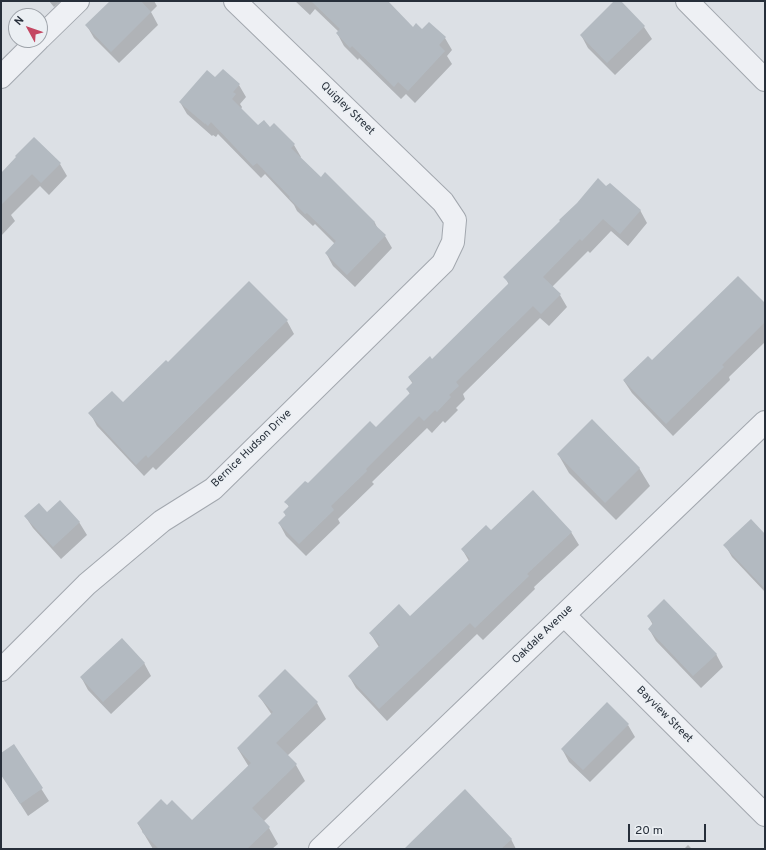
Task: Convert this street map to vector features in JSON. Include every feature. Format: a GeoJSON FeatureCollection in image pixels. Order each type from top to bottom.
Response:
{"type":"FeatureCollection","features":[{"type":"Feature","properties":{"kind":"street"},"geometry":{"type":"LineString","coordinates":[[48,30],[78,1]]}},
{"type":"Feature","properties":{"kind":"street","name":"Quigley Street"},"geometry":{"type":"LineString","coordinates":[[235,1],[443,202],[455,220]]}},
{"type":"Feature","properties":{"kind":"street"},"geometry":{"type":"LineString","coordinates":[[697,4],[765,80]]}},
{"type":"Feature","properties":{"kind":"street"},"geometry":{"type":"LineString","coordinates":[[1,77],[30,48]]}},
{"type":"Feature","properties":{"kind":"street","name":"Bernice Hudson Drive"},"geometry":{"type":"LineString","coordinates":[[1,670],[87,584],[162,521],[213,489],[443,263],[453,242],[455,220]]}},
{"type":"Feature","properties":{"kind":"street","name":"Oakdale Avenue"},"geometry":{"type":"LineString","coordinates":[[320,849],[765,422]]}},
{"type":"Feature","properties":{"kind":"street","name":"Bayview Street"},"geometry":{"type":"LineString","coordinates":[[564,615],[765,815]]}},
{"type":"Feature","properties":{"kind":"building"},"geometry":{"type":"Polygon","coordinates":[[[110,1],[141,1],[151,12],[111,52],[85,25],[110,1]]]}},
{"type":"Feature","properties":{"kind":"building"},"geometry":{"type":"Polygon","coordinates":[[[311,1],[388,1],[413,27],[416,23],[422,29],[429,22],[446,37],[439,45],[445,51],[408,91],[398,82],[394,87],[352,46],[350,48],[336,33],[340,29],[311,1]]]}},
{"type":"Feature","properties":{"kind":"building"},"geometry":{"type":"Polygon","coordinates":[[[614,1],[621,1],[645,26],[607,63],[580,35],[614,1]]]}},
{"type":"Feature","properties":{"kind":"building"},"geometry":{"type":"Polygon","coordinates":[[[223,69],[240,84],[233,92],[236,94],[232,99],[258,125],[264,120],[270,127],[274,123],[295,144],[291,148],[321,177],[325,172],[386,235],[347,275],[325,253],[336,241],[307,213],[305,214],[257,163],[253,166],[211,122],[208,126],[179,102],[207,70],[215,77],[223,69]]]}},
{"type":"Feature","properties":{"kind":"building"},"geometry":{"type":"Polygon","coordinates":[[[34,137],[61,163],[41,183],[32,174],[1,205],[1,173],[34,137]]]}},
{"type":"Feature","properties":{"kind":"building"},"geometry":{"type":"Polygon","coordinates":[[[598,178],[606,186],[610,183],[641,210],[620,234],[603,219],[582,241],[580,239],[543,277],[561,294],[541,314],[533,306],[456,382],[459,386],[449,395],[451,397],[437,412],[435,410],[424,421],[419,416],[366,469],[367,471],[331,506],[334,510],[299,544],[278,523],[286,515],[283,512],[289,506],[284,502],[305,481],[308,483],[370,421],[376,427],[410,393],[406,389],[413,382],[408,377],[430,356],[432,359],[509,283],[503,277],[560,221],[559,220],[577,203],[598,178]]]}},
{"type":"Feature","properties":{"kind":"building"},"geometry":{"type":"Polygon","coordinates":[[[738,276],[765,303],[765,322],[722,365],[724,367],[666,424],[623,380],[648,356],[652,360],[738,276]]]}},
{"type":"Feature","properties":{"kind":"building"},"geometry":{"type":"Polygon","coordinates":[[[249,281],[288,320],[148,458],[146,455],[136,465],[88,413],[112,391],[123,402],[166,360],[168,362],[249,281]]]}},
{"type":"Feature","properties":{"kind":"building"},"geometry":{"type":"Polygon","coordinates":[[[592,419],[640,468],[605,503],[557,454],[592,419]]]}},
{"type":"Feature","properties":{"kind":"building"},"geometry":{"type":"Polygon","coordinates":[[[533,490],[572,532],[527,574],[529,576],[475,628],[470,623],[379,709],[348,676],[380,645],[369,633],[399,604],[410,616],[470,559],[461,549],[486,525],[491,530],[533,490]]]}},
{"type":"Feature","properties":{"kind":"building"},"geometry":{"type":"Polygon","coordinates":[[[60,500],[80,522],[53,547],[24,516],[39,503],[47,512],[60,500]]]}},
{"type":"Feature","properties":{"kind":"building"},"geometry":{"type":"Polygon","coordinates":[[[751,519],[765,534],[765,589],[723,545],[751,519]]]}},
{"type":"Feature","properties":{"kind":"building"},"geometry":{"type":"Polygon","coordinates":[[[664,599],[717,654],[693,676],[648,629],[653,623],[647,616],[664,599]]]}},
{"type":"Feature","properties":{"kind":"building"},"geometry":{"type":"Polygon","coordinates":[[[122,638],[145,663],[103,702],[80,677],[122,638]]]}},
{"type":"Feature","properties":{"kind":"building"},"geometry":{"type":"Polygon","coordinates":[[[285,669],[318,702],[276,743],[297,764],[252,808],[270,827],[247,849],[159,849],[142,832],[143,830],[137,823],[161,799],[167,805],[172,800],[192,820],[251,763],[237,748],[273,712],[258,696],[285,669]]]}},
{"type":"Feature","properties":{"kind":"building"},"geometry":{"type":"Polygon","coordinates":[[[607,702],[629,724],[583,770],[561,749],[607,702]]]}},
{"type":"Feature","properties":{"kind":"building"},"geometry":{"type":"Polygon","coordinates":[[[14,744],[43,788],[20,804],[1,775],[1,753],[14,744]]]}},
{"type":"Feature","properties":{"kind":"building"},"geometry":{"type":"Polygon","coordinates":[[[465,789],[512,839],[501,849],[404,849],[465,789]]]}}]}
